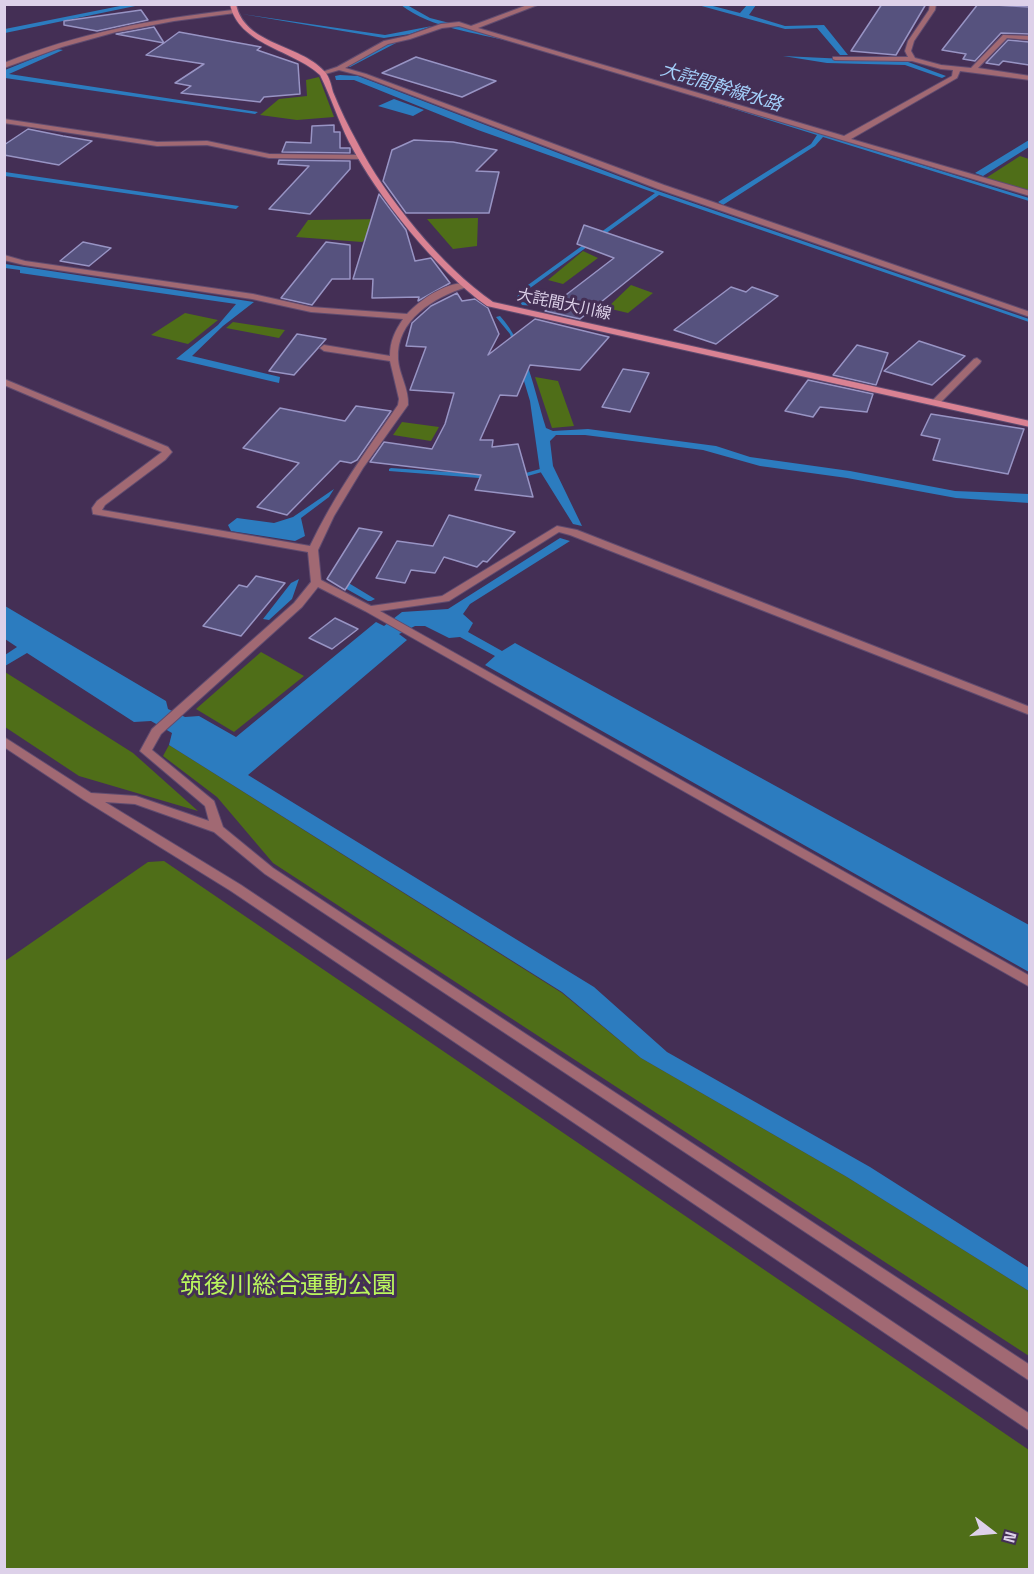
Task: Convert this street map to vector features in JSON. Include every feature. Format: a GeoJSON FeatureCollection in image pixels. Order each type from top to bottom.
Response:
{"type":"FeatureCollection","features":[{"type":"Feature","properties":{"kind":"main road"},"geometry":{"type":"LineString","coordinates":[[233,8],[241,26],[322,74]]}},
{"type":"Feature","properties":{"kind":"main road","name":"大詫間大川線"},"geometry":{"type":"LineString","coordinates":[[322,74],[361,157],[400,211],[477,297],[507,309],[1029,424]]}},
{"type":"Feature","properties":{"kind":"street"},"geometry":{"type":"LineString","coordinates":[[473,27],[537,4]]}},
{"type":"Feature","properties":{"kind":"street"},"geometry":{"type":"LineString","coordinates":[[912,59],[908,51],[911,41],[932,10],[933,4]]}},
{"type":"Feature","properties":{"kind":"street"},"geometry":{"type":"LineString","coordinates":[[4,66],[33,53],[101,34],[233,8]]}},
{"type":"Feature","properties":{"kind":"street"},"geometry":{"type":"LineString","coordinates":[[322,74],[339,68],[386,42],[408,38],[451,23],[473,27],[1029,194]]}},
{"type":"Feature","properties":{"kind":"street"},"geometry":{"type":"LineString","coordinates":[[974,69],[1005,36],[1029,38]]}},
{"type":"Feature","properties":{"kind":"street"},"geometry":{"type":"LineString","coordinates":[[835,58],[912,59],[957,69],[974,69],[1029,78]]}},
{"type":"Feature","properties":{"kind":"street"},"geometry":{"type":"LineString","coordinates":[[339,68],[364,75],[661,187],[1029,315]]}},
{"type":"Feature","properties":{"kind":"street"},"geometry":{"type":"LineString","coordinates":[[847,138],[954,77],[957,69]]}},
{"type":"Feature","properties":{"kind":"street"},"geometry":{"type":"LineString","coordinates":[[4,121],[157,144],[207,143],[269,156],[361,157]]}},
{"type":"Feature","properties":{"kind":"street"},"geometry":{"type":"LineString","coordinates":[[4,257],[24,263],[253,297],[278,305],[367,316],[409,316]]}},
{"type":"Feature","properties":{"kind":"street"},"geometry":{"type":"LineString","coordinates":[[218,830],[210,804],[146,751],[156,732],[298,605],[316,582],[313,550],[329,516],[358,468],[403,405],[405,396],[393,358],[399,334],[409,316],[429,298],[447,289],[464,285]]}},
{"type":"Feature","properties":{"kind":"street"},"geometry":{"type":"LineString","coordinates":[[324,348],[393,358]]}},
{"type":"Feature","properties":{"kind":"street"},"geometry":{"type":"LineString","coordinates":[[936,402],[977,361]]}},
{"type":"Feature","properties":{"kind":"street"},"geometry":{"type":"LineString","coordinates":[[4,382],[165,449],[167,452],[162,458],[101,503],[97,512],[313,550]]}},
{"type":"Feature","properties":{"kind":"street"},"geometry":{"type":"LineString","coordinates":[[369,609],[445,599],[557,529],[573,532],[1029,711]]}},
{"type":"Feature","properties":{"kind":"street"},"geometry":{"type":"LineString","coordinates":[[316,582],[416,635],[1029,982]]}},
{"type":"Feature","properties":{"kind":"street"},"geometry":{"type":"LineString","coordinates":[[4,741],[88,797],[236,888],[1029,1424]]}},
{"type":"Feature","properties":{"kind":"street"},"geometry":{"type":"LineString","coordinates":[[88,797],[136,800],[218,830],[269,871],[1029,1374]]}},
{"type":"Feature","properties":{"kind":"green space"},"geometry":{"type":"Polygon","coordinates":[[[319,77],[334,117],[297,120],[260,115],[279,99],[307,96],[306,80],[319,77]]]}},
{"type":"Feature","properties":{"kind":"green space"},"geometry":{"type":"Polygon","coordinates":[[[1020,156],[1029,159],[1029,191],[986,178],[1020,156]]]}},
{"type":"Feature","properties":{"kind":"green space"},"geometry":{"type":"Polygon","coordinates":[[[478,218],[477,246],[453,249],[427,219],[478,218]]]}},
{"type":"Feature","properties":{"kind":"green space"},"geometry":{"type":"Polygon","coordinates":[[[391,219],[362,242],[296,237],[308,220],[391,219]]]}},
{"type":"Feature","properties":{"kind":"green space"},"geometry":{"type":"Polygon","coordinates":[[[583,251],[598,258],[563,284],[548,280],[583,251]]]}},
{"type":"Feature","properties":{"kind":"green space"},"geometry":{"type":"Polygon","coordinates":[[[631,285],[653,293],[628,313],[607,308],[631,285]]]}},
{"type":"Feature","properties":{"kind":"green space"},"geometry":{"type":"Polygon","coordinates":[[[185,313],[218,320],[188,344],[151,335],[185,313]]]}},
{"type":"Feature","properties":{"kind":"green space"},"geometry":{"type":"Polygon","coordinates":[[[233,322],[285,330],[279,338],[226,328],[233,322]]]}},
{"type":"Feature","properties":{"kind":"green space"},"geometry":{"type":"Polygon","coordinates":[[[535,377],[558,381],[574,426],[552,428],[535,377]]]}},
{"type":"Feature","properties":{"kind":"green space"},"geometry":{"type":"Polygon","coordinates":[[[402,422],[439,427],[431,441],[393,435],[402,422]]]}},
{"type":"Feature","properties":{"kind":"green space"},"geometry":{"type":"Polygon","coordinates":[[[261,652],[304,676],[234,732],[196,709],[261,652]]]}},
{"type":"Feature","properties":{"kind":"green space"},"geometry":{"type":"Polygon","coordinates":[[[5,672],[133,753],[198,811],[79,776],[5,727],[5,672]]]}},
{"type":"Feature","properties":{"kind":"green space"},"geometry":{"type":"Polygon","coordinates":[[[169,745],[562,993],[641,1058],[847,1177],[1029,1291],[1029,1356],[273,863],[217,797],[163,756],[169,745]]]}},
{"type":"Feature","properties":{"kind":"green space","name":"筑後川総合運動公園"},"geometry":{"type":"Polygon","coordinates":[[[164,861],[1029,1450],[1029,1569],[5,1569],[5,961],[148,862],[164,861]]]}},
{"type":"Feature","properties":{"kind":"water"},"geometry":{"type":"Polygon","coordinates":[[[130,4],[140,5],[5,33],[5,29],[130,4]]]}},
{"type":"Feature","properties":{"kind":"water"},"geometry":{"type":"Polygon","coordinates":[[[401,5],[407,5],[430,18],[516,40],[1029,198],[1029,201],[823,137],[815,146],[723,205],[718,202],[811,144],[817,135],[589,64],[440,25],[426,20],[401,5]]]}},
{"type":"Feature","properties":{"kind":"water"},"geometry":{"type":"Polygon","coordinates":[[[698,5],[709,5],[740,13],[747,5],[756,5],[749,15],[785,26],[824,25],[848,55],[840,55],[817,28],[785,29],[698,5]]]}},
{"type":"Feature","properties":{"kind":"water"},"geometry":{"type":"Polygon","coordinates":[[[242,14],[385,35],[432,26],[410,34],[384,38],[242,14]]]}},
{"type":"Feature","properties":{"kind":"water"},"geometry":{"type":"Polygon","coordinates":[[[57,49],[63,50],[9,74],[258,112],[255,114],[5,78],[5,70],[57,49]]]}},
{"type":"Feature","properties":{"kind":"water"},"geometry":{"type":"Polygon","coordinates":[[[783,56],[908,62],[946,76],[942,78],[905,65],[827,63],[783,56]]]}},
{"type":"Feature","properties":{"kind":"water"},"geometry":{"type":"Polygon","coordinates":[[[335,76],[358,76],[652,189],[1029,319],[1029,322],[659,195],[526,291],[521,297],[523,302],[536,306],[522,305],[517,297],[521,290],[655,193],[478,130],[354,80],[336,80],[335,76]]]}},
{"type":"Feature","properties":{"kind":"water"},"geometry":{"type":"Polygon","coordinates":[[[394,99],[424,110],[413,116],[378,106],[394,99]]]}},
{"type":"Feature","properties":{"kind":"water"},"geometry":{"type":"Polygon","coordinates":[[[1029,140],[1029,147],[983,176],[975,173],[1029,140]]]}},
{"type":"Feature","properties":{"kind":"water"},"geometry":{"type":"Polygon","coordinates":[[[5,172],[239,206],[236,209],[5,176],[5,172]]]}},
{"type":"Feature","properties":{"kind":"water"},"geometry":{"type":"Polygon","coordinates":[[[5,264],[254,302],[223,326],[192,356],[280,377],[279,383],[176,359],[218,325],[236,304],[20,273],[20,270],[5,268],[5,264]]]}},
{"type":"Feature","properties":{"kind":"water"},"geometry":{"type":"Polygon","coordinates":[[[500,316],[517,341],[523,355],[546,428],[553,431],[588,429],[716,446],[750,457],[850,471],[955,491],[1029,494],[1029,503],[956,498],[847,478],[760,466],[703,450],[585,435],[556,435],[550,441],[553,466],[582,526],[573,524],[540,471],[530,401],[510,334],[496,317],[500,316]]]}},
{"type":"Feature","properties":{"kind":"water"},"geometry":{"type":"Polygon","coordinates":[[[334,489],[329,497],[301,518],[305,536],[295,541],[231,531],[228,525],[237,518],[274,523],[293,517],[334,489]]]}},
{"type":"Feature","properties":{"kind":"water"},"geometry":{"type":"Polygon","coordinates":[[[560,538],[570,541],[470,604],[463,614],[473,623],[468,632],[502,651],[515,643],[1029,925],[1029,972],[485,665],[495,656],[460,637],[449,638],[425,626],[415,626],[399,634],[407,640],[248,775],[594,987],[667,1052],[870,1167],[1029,1268],[1029,1291],[847,1177],[641,1058],[562,992],[169,745],[172,733],[151,721],[134,722],[27,653],[5,666],[5,655],[17,647],[5,639],[5,606],[166,701],[168,709],[185,717],[199,716],[236,737],[376,622],[384,626],[402,612],[448,609],[560,538]]]}},
{"type":"Feature","properties":{"kind":"water"},"geometry":{"type":"Polygon","coordinates":[[[299,579],[292,599],[269,620],[263,619],[291,583],[299,579]]]}},
{"type":"Feature","properties":{"kind":"building"},"geometry":{"type":"Polygon","coordinates":[[[882,4],[926,4],[896,55],[851,51],[882,4]]]}},
{"type":"Feature","properties":{"kind":"building"},"geometry":{"type":"Polygon","coordinates":[[[978,4],[1029,7],[1029,34],[1001,33],[975,61],[963,59],[966,54],[942,50],[978,4]]]}},
{"type":"Feature","properties":{"kind":"building"},"geometry":{"type":"Polygon","coordinates":[[[141,10],[148,20],[97,31],[64,25],[64,21],[141,10]]]}},
{"type":"Feature","properties":{"kind":"building"},"geometry":{"type":"Polygon","coordinates":[[[154,27],[164,43],[116,34],[154,27]]]}},
{"type":"Feature","properties":{"kind":"building"},"geometry":{"type":"Polygon","coordinates":[[[179,32],[261,47],[257,50],[298,64],[300,94],[264,97],[260,102],[181,93],[191,86],[175,83],[204,64],[146,55],[179,32]]]}},
{"type":"Feature","properties":{"kind":"building"},"geometry":{"type":"Polygon","coordinates":[[[1008,40],[1029,42],[1029,65],[1003,61],[999,65],[986,63],[1008,40]]]}},
{"type":"Feature","properties":{"kind":"building"},"geometry":{"type":"Polygon","coordinates":[[[416,57],[496,81],[462,97],[382,73],[416,57]]]}},
{"type":"Feature","properties":{"kind":"building"},"geometry":{"type":"Polygon","coordinates":[[[334,125],[334,132],[340,132],[340,148],[350,148],[350,153],[282,152],[286,142],[311,143],[312,126],[334,125]]]}},
{"type":"Feature","properties":{"kind":"building"},"geometry":{"type":"Polygon","coordinates":[[[28,129],[92,141],[59,165],[4,155],[4,145],[28,129]]]}},
{"type":"Feature","properties":{"kind":"building"},"geometry":{"type":"Polygon","coordinates":[[[414,140],[453,142],[497,150],[476,171],[499,172],[489,213],[406,213],[383,181],[392,150],[414,140]]]}},
{"type":"Feature","properties":{"kind":"building"},"geometry":{"type":"Polygon","coordinates":[[[279,160],[350,161],[350,169],[310,214],[269,209],[309,166],[278,164],[279,160]]]}},
{"type":"Feature","properties":{"kind":"building"},"geometry":{"type":"Polygon","coordinates":[[[379,194],[406,230],[415,261],[431,258],[450,283],[418,301],[419,297],[372,298],[373,279],[353,279],[379,194]]]}},
{"type":"Feature","properties":{"kind":"building"},"geometry":{"type":"Polygon","coordinates":[[[584,225],[663,252],[580,319],[545,311],[614,258],[577,244],[584,225]]]}},
{"type":"Feature","properties":{"kind":"building"},"geometry":{"type":"Polygon","coordinates":[[[83,242],[111,248],[89,266],[60,261],[83,242]]]}},
{"type":"Feature","properties":{"kind":"building"},"geometry":{"type":"Polygon","coordinates":[[[326,242],[350,245],[350,279],[332,279],[312,305],[281,298],[326,242]]]}},
{"type":"Feature","properties":{"kind":"building"},"geometry":{"type":"Polygon","coordinates":[[[731,287],[746,292],[752,287],[778,296],[716,344],[674,330],[731,287]]]}},
{"type":"Feature","properties":{"kind":"building"},"geometry":{"type":"Polygon","coordinates":[[[457,293],[462,301],[475,299],[488,308],[499,334],[488,355],[535,319],[609,337],[580,370],[530,365],[517,396],[500,395],[480,440],[493,440],[492,447],[518,444],[533,497],[475,490],[481,475],[370,462],[384,442],[432,449],[445,424],[454,393],[410,390],[426,347],[406,346],[412,323],[431,306],[457,293]]]}},
{"type":"Feature","properties":{"kind":"building"},"geometry":{"type":"Polygon","coordinates":[[[297,334],[326,339],[294,375],[269,371],[297,334]]]}},
{"type":"Feature","properties":{"kind":"building"},"geometry":{"type":"Polygon","coordinates":[[[919,341],[965,356],[932,385],[884,371],[919,341]]]}},
{"type":"Feature","properties":{"kind":"building"},"geometry":{"type":"Polygon","coordinates":[[[857,345],[888,353],[876,385],[833,375],[857,345]]]}},
{"type":"Feature","properties":{"kind":"building"},"geometry":{"type":"Polygon","coordinates":[[[623,369],[649,373],[630,412],[602,407],[623,369]]]}},
{"type":"Feature","properties":{"kind":"building"},"geometry":{"type":"Polygon","coordinates":[[[808,380],[873,394],[867,412],[820,407],[813,417],[785,411],[808,380]]]}},
{"type":"Feature","properties":{"kind":"building"},"geometry":{"type":"Polygon","coordinates":[[[356,406],[391,411],[357,460],[351,463],[340,461],[287,515],[257,507],[299,463],[243,448],[280,408],[345,421],[356,406]]]}},
{"type":"Feature","properties":{"kind":"building"},"geometry":{"type":"Polygon","coordinates":[[[931,414],[1024,429],[1008,474],[933,460],[940,439],[921,435],[931,414]]]}},
{"type":"Feature","properties":{"kind":"building"},"geometry":{"type":"Polygon","coordinates":[[[449,515],[515,532],[487,562],[483,561],[477,567],[444,557],[435,573],[411,570],[405,583],[376,578],[397,541],[433,546],[449,515]]]}},
{"type":"Feature","properties":{"kind":"building"},"geometry":{"type":"Polygon","coordinates":[[[359,528],[382,532],[345,590],[327,579],[359,528]]]}},
{"type":"Feature","properties":{"kind":"building"},"geometry":{"type":"Polygon","coordinates":[[[256,576],[285,583],[241,636],[203,626],[239,585],[247,587],[256,576]]]}},
{"type":"Feature","properties":{"kind":"building"},"geometry":{"type":"Polygon","coordinates":[[[335,618],[358,629],[332,649],[309,638],[335,618]]]}},
{"type":"Feature","properties":{"kind":"waterway"},"geometry":{"type":"LineString","coordinates":[[348,66],[394,43]]}},
{"type":"Feature","properties":{"kind":"waterway"},"geometry":{"type":"LineString","coordinates":[[391,470],[492,477]]}},
{"type":"Feature","properties":{"kind":"waterway"},"geometry":{"type":"LineString","coordinates":[[517,477],[540,471]]}},
{"type":"Feature","properties":{"kind":"waterway"},"geometry":{"type":"LineString","coordinates":[[339,581],[371,599]]}},
{"type":"Feature","properties":{"kind":"water label","name":"大詫間幹線水路"},"geometry":{"type":"Point","coordinates":[721,88]}}]}
